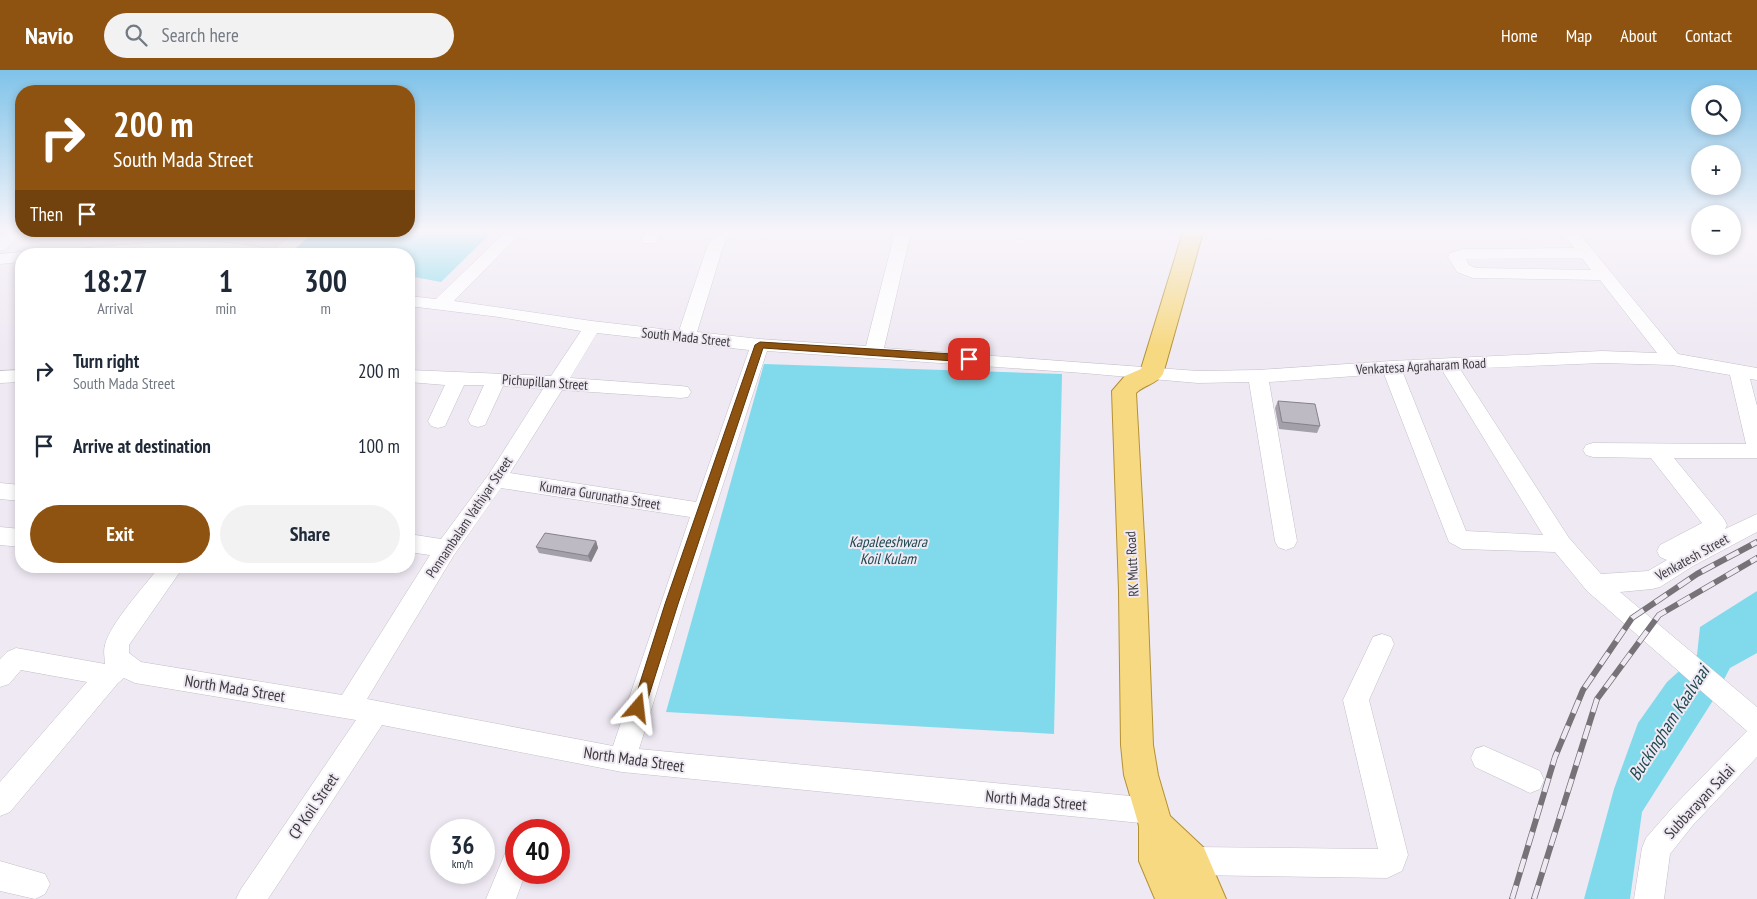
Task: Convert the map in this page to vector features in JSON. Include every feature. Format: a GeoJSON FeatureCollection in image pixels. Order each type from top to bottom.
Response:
{"type":"FeatureCollection","features":[{"type":"Feature","properties":{"kind":"main road"},"geometry":{"type":"LineString","coordinates":[[1151,374],[1182,271]]}},
{"type":"Feature","properties":{"kind":"main road","name":"RK Mutt Road"},"geometry":{"type":"LineString","coordinates":[[1151,374],[1133,382],[1124,391],[1138,744],[1141,775],[1154,818],[1191,861],[1208,899]]}},
{"type":"Feature","properties":{"kind":"main road"},"geometry":{"type":"LineString","coordinates":[[1154,818],[1157,861],[1173,899]]}},
{"type":"Feature","properties":{"kind":"street"},"geometry":{"type":"LineString","coordinates":[[440,305],[475,271]]}},
{"type":"Feature","properties":{"kind":"street"},"geometry":{"type":"LineString","coordinates":[[686,336],[707,271]]}},
{"type":"Feature","properties":{"kind":"street"},"geometry":{"type":"LineString","coordinates":[[874,352],[894,271]]}},
{"type":"Feature","properties":{"kind":"street"},"geometry":{"type":"LineString","coordinates":[[1468,271],[1473,273],[1604,275]]}},
{"type":"Feature","properties":{"kind":"street"},"geometry":{"type":"LineString","coordinates":[[1600,271],[1672,359]]}},
{"type":"Feature","properties":{"kind":"street","name":"South Mada Street"},"geometry":{"type":"LineString","coordinates":[[415,302],[592,327],[760,345],[1084,367]]}},
{"type":"Feature","properties":{"kind":"street","name":"Ponnambalam Vathiyar Street"},"geometry":{"type":"LineString","coordinates":[[348,707],[446,549],[496,479],[592,327]]}},
{"type":"Feature","properties":{"kind":"street"},"geometry":{"type":"LineString","coordinates":[[622,760],[672,604],[760,345]]}},
{"type":"Feature","properties":{"kind":"street","name":"Venkatesa Agraharam Road"},"geometry":{"type":"LineString","coordinates":[[1084,367],[1198,377],[1258,376],[1391,367],[1602,357],[1672,359],[1748,372]]}},
{"type":"Feature","properties":{"kind":"street"},"geometry":{"type":"LineString","coordinates":[[1448,364],[1561,544],[1600,589],[1751,718]]}},
{"type":"Feature","properties":{"kind":"street"},"geometry":{"type":"LineString","coordinates":[[1391,367],[1453,532],[1462,540],[1561,544]]}},
{"type":"Feature","properties":{"kind":"street"},"geometry":{"type":"LineString","coordinates":[[1748,372],[1757,445]]}},
{"type":"Feature","properties":{"kind":"street"},"geometry":{"type":"LineString","coordinates":[[0,377],[15,376]]}},
{"type":"Feature","properties":{"kind":"street","name":"Pichupillan Street"},"geometry":{"type":"LineString","coordinates":[[415,376],[498,379],[681,392]]}},
{"type":"Feature","properties":{"kind":"street"},"geometry":{"type":"LineString","coordinates":[[1258,376],[1286,541]]}},
{"type":"Feature","properties":{"kind":"street"},"geometry":{"type":"LineString","coordinates":[[438,420],[457,379]]}},
{"type":"Feature","properties":{"kind":"street"},"geometry":{"type":"LineString","coordinates":[[478,420],[498,379]]}},
{"type":"Feature","properties":{"kind":"street"},"geometry":{"type":"LineString","coordinates":[[1593,450],[1757,451]]}},
{"type":"Feature","properties":{"kind":"street"},"geometry":{"type":"LineString","coordinates":[[1657,451],[1716,525],[1668,551]]}},
{"type":"Feature","properties":{"kind":"street","name":"Kumara Gurunatha Street"},"geometry":{"type":"LineString","coordinates":[[496,479],[703,511]]}},
{"type":"Feature","properties":{"kind":"street"},"geometry":{"type":"LineString","coordinates":[[0,491],[15,492]]}},
{"type":"Feature","properties":{"kind":"street","name":"Venkatesh Street"},"geometry":{"type":"LineString","coordinates":[[1600,589],[1652,580],[1685,560],[1757,522]]}},
{"type":"Feature","properties":{"kind":"street"},"geometry":{"type":"LineString","coordinates":[[0,536],[15,537]]}},
{"type":"Feature","properties":{"kind":"street"},"geometry":{"type":"LineString","coordinates":[[415,544],[446,549]]}},
{"type":"Feature","properties":{"kind":"street"},"geometry":{"type":"LineString","coordinates":[[0,803],[116,670],[117,644],[128,626],[168,573]]}},
{"type":"Feature","properties":{"kind":"street"},"geometry":{"type":"LineString","coordinates":[[1191,861],[1387,864],[1392,861],[1394,855],[1356,700],[1382,644]]}},
{"type":"Feature","properties":{"kind":"street","name":"North Mada Street"},"geometry":{"type":"LineString","coordinates":[[5,663],[135,672],[348,707],[622,760],[1154,818]]}},
{"type":"Feature","properties":{"kind":"street","name":"CP Koil Street"},"geometry":{"type":"LineString","coordinates":[[251,899],[375,713]]}},
{"type":"Feature","properties":{"kind":"street","name":"Subbarayan Salai"},"geometry":{"type":"LineString","coordinates":[[1648,899],[1656,848],[1683,816],[1757,739]]}},
{"type":"Feature","properties":{"kind":"street"},"geometry":{"type":"LineString","coordinates":[[1484,758],[1530,780]]}},
{"type":"Feature","properties":{"kind":"street"},"geometry":{"type":"LineString","coordinates":[[0,876],[35,884]]}},
{"type":"Feature","properties":{"kind":"street"},"geometry":{"type":"LineString","coordinates":[[501,899],[507,884]]}},
{"type":"Feature","properties":{"kind":"water"},"geometry":{"type":"Polygon","coordinates":[[[415,271],[453,271],[441,282],[415,277],[415,271]]]}},
{"type":"Feature","properties":{"kind":"water","name":"Kapaleeshwara Koil Kulam"},"geometry":{"type":"Polygon","coordinates":[[[764,364],[1062,374],[1054,734],[666,712],[764,364]]]}},
{"type":"Feature","properties":{"kind":"water","name":"Buckingham Kaalvaai"},"geometry":{"type":"Polygon","coordinates":[[[1757,591],[1757,653],[1730,668],[1712,702],[1642,812],[1630,899],[1584,899],[1614,789],[1638,723],[1667,682],[1697,655],[1700,627],[1757,591]]]}},
{"type":"Feature","properties":{"kind":"building"},"geometry":{"type":"Polygon","coordinates":[[[1278,401],[1315,404],[1320,426],[1282,422],[1278,401]]]}},
{"type":"Feature","properties":{"kind":"building"},"geometry":{"type":"Polygon","coordinates":[[[545,533],[596,541],[588,556],[536,547],[545,533]]]}},
{"type":"Feature","properties":{"kind":"railway"},"geometry":{"type":"LineString","coordinates":[[1512,899],[1555,757],[1583,690],[1632,618],[1697,574],[1757,542]]}},
{"type":"Feature","properties":{"kind":"railway"},"geometry":{"type":"LineString","coordinates":[[1534,899],[1597,699],[1659,615],[1757,558]]}},
{"type":"Feature","properties":{"kind":"route"},"geometry":{"type":"LineString","coordinates":[[638,708],[760,345],[969,359]]}}]}
